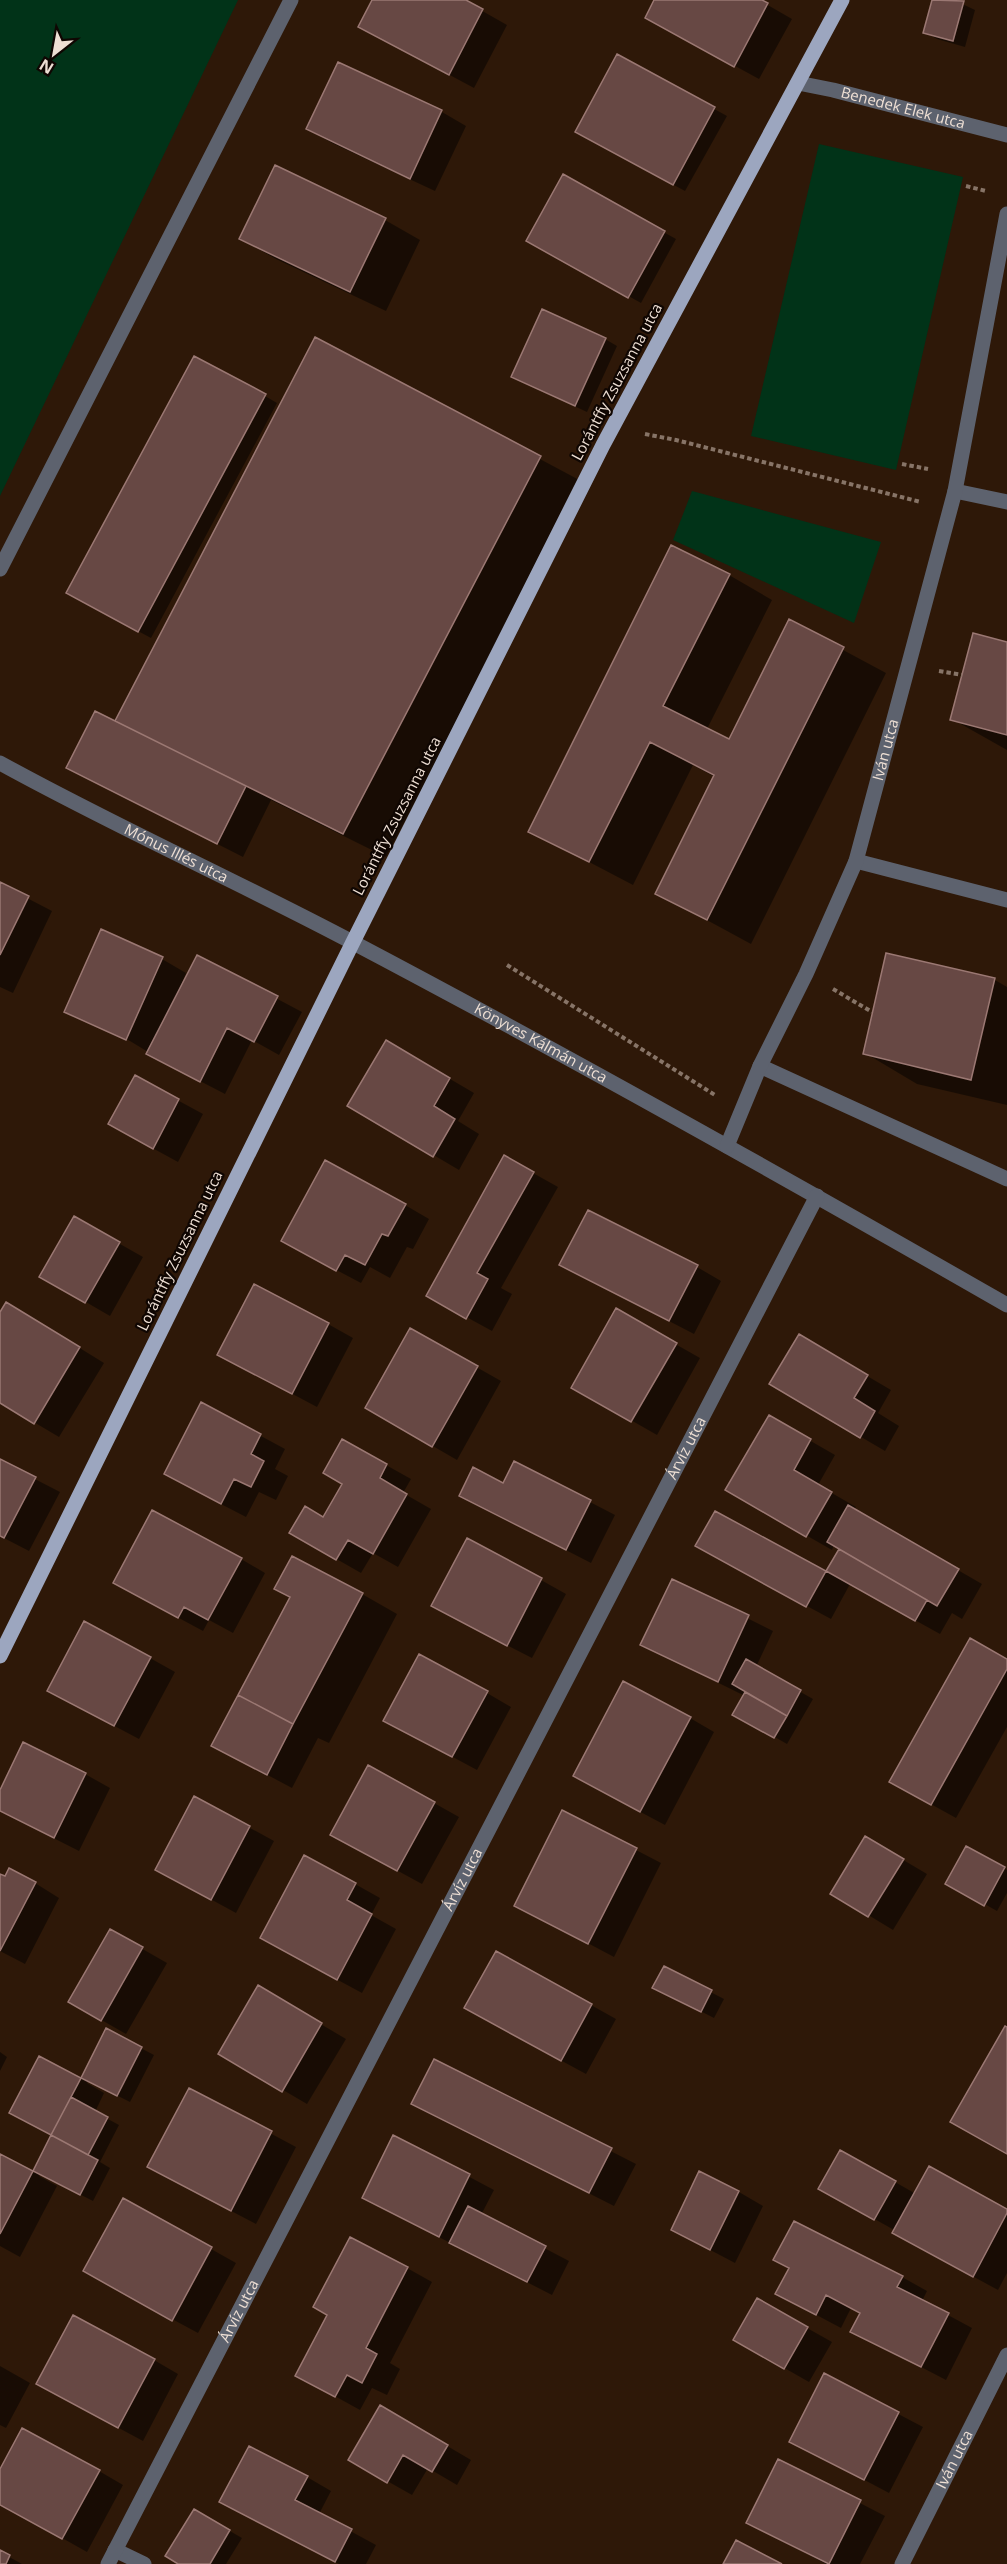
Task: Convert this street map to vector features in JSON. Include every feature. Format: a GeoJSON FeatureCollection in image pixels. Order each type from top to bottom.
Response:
{"type":"FeatureCollection","features":[{"type":"Feature","properties":{"kind":"main road","name":"Lorántffy Zsuzsanna utca"},"geometry":{"type":"LineString","coordinates":[[0,1656],[353,942],[612,429],[842,0]]}},
{"type":"Feature","properties":{"kind":"street"},"geometry":{"type":"LineString","coordinates":[[0,569],[291,0]]}},
{"type":"Feature","properties":{"kind":"street","name":"Benedek Elek utca"},"geometry":{"type":"LineString","coordinates":[[798,83],[1007,135]]}},
{"type":"Feature","properties":{"kind":"street","name":"Iván utca"},"geometry":{"type":"LineString","coordinates":[[856,861],[955,491],[1007,214]]}},
{"type":"Feature","properties":{"kind":"street"},"geometry":{"type":"LineString","coordinates":[[955,491],[1007,502]]}},
{"type":"Feature","properties":{"kind":"street","name":"Mónus Illés utca"},"geometry":{"type":"LineString","coordinates":[[0,763],[85,810],[353,942]]}},
{"type":"Feature","properties":{"kind":"street"},"geometry":{"type":"LineString","coordinates":[[728,1146],[760,1066],[806,974],[856,861],[1007,900]]}},
{"type":"Feature","properties":{"kind":"street","name":"Könyves Kálmán utca"},"geometry":{"type":"LineString","coordinates":[[353,942],[728,1146],[1007,1305]]}},
{"type":"Feature","properties":{"kind":"street"},"geometry":{"type":"LineString","coordinates":[[760,1066],[1007,1179]]}},
{"type":"Feature","properties":{"kind":"street","name":"Árvíz utca"},"geometry":{"type":"LineString","coordinates":[[112,2557],[817,1196]]}},
{"type":"Feature","properties":{"kind":"street","name":"Iván utca"},"geometry":{"type":"LineString","coordinates":[[904,2563],[1007,2355]]}},
{"type":"Feature","properties":{"kind":"street"},"geometry":{"type":"LineString","coordinates":[[112,2557],[144,2564]]}},
{"type":"Feature","properties":{"kind":"path"},"geometry":{"type":"LineString","coordinates":[[612,429],[676,440],[950,509]]}},
{"type":"Feature","properties":{"kind":"path"},"geometry":{"type":"LineString","coordinates":[[806,974],[872,1012]]}},
{"type":"Feature","properties":{"kind":"green space"},"geometry":{"type":"Polygon","coordinates":[[[0,0],[238,0],[0,496],[0,0]]]}},
{"type":"Feature","properties":{"kind":"green space"},"geometry":{"type":"Polygon","coordinates":[[[819,144],[963,177],[896,470],[751,436],[819,144]]]}},
{"type":"Feature","properties":{"kind":"green space"},"geometry":{"type":"Polygon","coordinates":[[[692,491],[881,542],[854,623],[673,540],[692,491]]]}},
{"type":"Feature","properties":{"kind":"building"},"geometry":{"type":"Polygon","coordinates":[[[372,0],[466,0],[483,9],[449,75],[358,27],[372,0]]]}},
{"type":"Feature","properties":{"kind":"building"},"geometry":{"type":"Polygon","coordinates":[[[654,0],[762,0],[768,3],[734,67],[645,18],[654,0]]]}},
{"type":"Feature","properties":{"kind":"building"},"geometry":{"type":"Polygon","coordinates":[[[932,0],[964,1],[953,41],[923,33],[932,0]]]}},
{"type":"Feature","properties":{"kind":"building"},"geometry":{"type":"Polygon","coordinates":[[[617,54],[715,107],[673,185],[575,132],[617,54]]]}},
{"type":"Feature","properties":{"kind":"building"},"geometry":{"type":"Polygon","coordinates":[[[338,62],[442,110],[410,179],[306,129],[338,62]]]}},
{"type":"Feature","properties":{"kind":"building"},"geometry":{"type":"Polygon","coordinates":[[[275,165],[386,218],[350,292],[239,239],[275,165]]]}},
{"type":"Feature","properties":{"kind":"building"},"geometry":{"type":"Polygon","coordinates":[[[563,174],[665,231],[628,298],[526,241],[563,174]]]}},
{"type":"Feature","properties":{"kind":"building"},"geometry":{"type":"Polygon","coordinates":[[[542,309],[606,338],[575,406],[511,377],[542,309]]]}},
{"type":"Feature","properties":{"kind":"building"},"geometry":{"type":"Polygon","coordinates":[[[315,337],[541,456],[343,834],[115,721],[315,337]]]}},
{"type":"Feature","properties":{"kind":"building"},"geometry":{"type":"Polygon","coordinates":[[[194,356],[266,394],[138,632],[66,593],[194,356]]]}},
{"type":"Feature","properties":{"kind":"building"},"geometry":{"type":"Polygon","coordinates":[[[671,545],[730,574],[663,706],[729,739],[789,619],[844,647],[707,920],[655,894],[714,775],[650,742],[589,862],[528,832],[671,545]]]}},
{"type":"Feature","properties":{"kind":"building"},"geometry":{"type":"Polygon","coordinates":[[[973,633],[1007,642],[1007,735],[950,720],[973,633]]]}},
{"type":"Feature","properties":{"kind":"building"},"geometry":{"type":"Polygon","coordinates":[[[95,711],[246,786],[217,844],[66,768],[95,711]]]}},
{"type":"Feature","properties":{"kind":"building"},"geometry":{"type":"Polygon","coordinates":[[[0,882],[29,896],[0,955],[0,882]]]}},
{"type":"Feature","properties":{"kind":"building"},"geometry":{"type":"Polygon","coordinates":[[[101,929],[163,957],[126,1040],[64,1012],[101,929]]]}},
{"type":"Feature","properties":{"kind":"building"},"geometry":{"type":"Polygon","coordinates":[[[886,953],[995,978],[971,1080],[863,1054],[886,953]]]}},
{"type":"Feature","properties":{"kind":"building"},"geometry":{"type":"Polygon","coordinates":[[[197,955],[278,996],[254,1042],[227,1028],[200,1082],[146,1054],[197,955]]]}},
{"type":"Feature","properties":{"kind":"building"},"geometry":{"type":"Polygon","coordinates":[[[386,1040],[450,1078],[434,1106],[455,1119],[433,1157],[347,1106],[386,1040]]]}},
{"type":"Feature","properties":{"kind":"building"},"geometry":{"type":"Polygon","coordinates":[[[135,1075],[179,1099],[153,1149],[108,1124],[135,1075]]]}},
{"type":"Feature","properties":{"kind":"building"},"geometry":{"type":"Polygon","coordinates":[[[504,1155],[534,1172],[477,1273],[488,1279],[466,1319],[426,1296],[504,1155]]]}},
{"type":"Feature","properties":{"kind":"building"},"geometry":{"type":"Polygon","coordinates":[[[325,1160],[406,1204],[388,1236],[382,1234],[365,1265],[345,1255],[336,1271],[281,1241],[325,1160]]]}},
{"type":"Feature","properties":{"kind":"building"},"geometry":{"type":"Polygon","coordinates":[[[588,1210],[698,1265],[669,1321],[559,1265],[588,1210]]]}},
{"type":"Feature","properties":{"kind":"building"},"geometry":{"type":"Polygon","coordinates":[[[74,1216],[120,1242],[85,1303],[39,1277],[74,1216]]]}},
{"type":"Feature","properties":{"kind":"building"},"geometry":{"type":"Polygon","coordinates":[[[254,1284],[329,1323],[292,1394],[217,1355],[254,1284]]]}},
{"type":"Feature","properties":{"kind":"building"},"geometry":{"type":"Polygon","coordinates":[[[6,1302],[80,1347],[34,1424],[0,1403],[0,1312],[6,1302]]]}},
{"type":"Feature","properties":{"kind":"building"},"geometry":{"type":"Polygon","coordinates":[[[616,1308],[677,1343],[631,1422],[571,1388],[616,1308]]]}},
{"type":"Feature","properties":{"kind":"building"},"geometry":{"type":"Polygon","coordinates":[[[410,1328],[478,1366],[432,1447],[365,1408],[410,1328]]]}},
{"type":"Feature","properties":{"kind":"building"},"geometry":{"type":"Polygon","coordinates":[[[799,1334],[868,1375],[854,1398],[875,1411],[860,1438],[769,1384],[799,1334]]]}},
{"type":"Feature","properties":{"kind":"building"},"geometry":{"type":"Polygon","coordinates":[[[201,1402],[261,1434],[251,1454],[264,1461],[251,1487],[234,1479],[221,1504],[164,1474],[201,1402]]]}},
{"type":"Feature","properties":{"kind":"building"},"geometry":{"type":"Polygon","coordinates":[[[769,1415],[811,1439],[794,1470],[832,1492],[806,1537],[725,1490],[769,1415]]]}},
{"type":"Feature","properties":{"kind":"building"},"geometry":{"type":"Polygon","coordinates":[[[342,1439],[387,1464],[380,1478],[407,1494],[373,1554],[348,1540],[336,1560],[289,1533],[305,1506],[323,1517],[342,1484],[323,1473],[342,1439]]]}},
{"type":"Feature","properties":{"kind":"building"},"geometry":{"type":"Polygon","coordinates":[[[0,1459],[36,1477],[4,1538],[0,1536],[0,1459]]]}},
{"type":"Feature","properties":{"kind":"building"},"geometry":{"type":"Polygon","coordinates":[[[514,1461],[591,1500],[566,1550],[459,1496],[473,1467],[503,1483],[514,1461]]]}},
{"type":"Feature","properties":{"kind":"building"},"geometry":{"type":"Polygon","coordinates":[[[848,1505],[959,1569],[937,1606],[827,1542],[848,1505]]]}},
{"type":"Feature","properties":{"kind":"building"},"geometry":{"type":"Polygon","coordinates":[[[152,1510],[242,1558],[208,1620],[184,1607],[178,1618],[113,1583],[152,1510]]]}},
{"type":"Feature","properties":{"kind":"building"},"geometry":{"type":"Polygon","coordinates":[[[715,1511],[826,1571],[806,1607],[695,1546],[715,1511]]]}},
{"type":"Feature","properties":{"kind":"building"},"geometry":{"type":"Polygon","coordinates":[[[467,1538],[542,1578],[507,1646],[431,1606],[467,1538]]]}},
{"type":"Feature","properties":{"kind":"building"},"geometry":{"type":"Polygon","coordinates":[[[839,1549],[927,1600],[915,1621],[826,1571],[839,1549]]]}},
{"type":"Feature","properties":{"kind":"building"},"geometry":{"type":"Polygon","coordinates":[[[292,1556],[363,1593],[293,1724],[238,1695],[290,1597],[274,1589],[292,1556]]]}},
{"type":"Feature","properties":{"kind":"building"},"geometry":{"type":"Polygon","coordinates":[[[672,1579],[749,1615],[718,1682],[640,1645],[672,1579]]]}},
{"type":"Feature","properties":{"kind":"building"},"geometry":{"type":"Polygon","coordinates":[[[84,1621],[151,1657],[114,1726],[47,1691],[84,1621]]]}},
{"type":"Feature","properties":{"kind":"building"},"geometry":{"type":"Polygon","coordinates":[[[970,1638],[1007,1659],[1007,1669],[931,1805],[889,1782],[970,1638]]]}},
{"type":"Feature","properties":{"kind":"building"},"geometry":{"type":"Polygon","coordinates":[[[419,1654],[488,1691],[452,1757],[383,1721],[419,1654]]]}},
{"type":"Feature","properties":{"kind":"building"},"geometry":{"type":"Polygon","coordinates":[[[746,1659],[801,1690],[787,1716],[732,1684],[746,1659]]]}},
{"type":"Feature","properties":{"kind":"building"},"geometry":{"type":"Polygon","coordinates":[[[623,1681],[691,1717],[640,1812],[573,1776],[623,1681]]]}},
{"type":"Feature","properties":{"kind":"building"},"geometry":{"type":"Polygon","coordinates":[[[745,1692],[787,1716],[774,1738],[732,1715],[745,1692]]]}},
{"type":"Feature","properties":{"kind":"building"},"geometry":{"type":"Polygon","coordinates":[[[238,1695],[293,1724],[267,1775],[211,1746],[238,1695]]]}},
{"type":"Feature","properties":{"kind":"building"},"geometry":{"type":"Polygon","coordinates":[[[23,1742],[86,1773],[54,1838],[0,1811],[0,1790],[23,1742]]]}},
{"type":"Feature","properties":{"kind":"building"},"geometry":{"type":"Polygon","coordinates":[[[368,1765],[435,1802],[397,1871],[330,1835],[368,1765]]]}},
{"type":"Feature","properties":{"kind":"building"},"geometry":{"type":"Polygon","coordinates":[[[194,1796],[250,1826],[211,1900],[155,1870],[194,1796]]]}},
{"type":"Feature","properties":{"kind":"building"},"geometry":{"type":"Polygon","coordinates":[[[562,1810],[637,1848],[588,1944],[514,1906],[562,1810]]]}},
{"type":"Feature","properties":{"kind":"building"},"geometry":{"type":"Polygon","coordinates":[[[865,1836],[904,1859],[868,1917],[830,1894],[865,1836]]]}},
{"type":"Feature","properties":{"kind":"building"},"geometry":{"type":"Polygon","coordinates":[[[966,1846],[1005,1867],[984,1906],[945,1884],[966,1846]]]}},
{"type":"Feature","properties":{"kind":"building"},"geometry":{"type":"Polygon","coordinates":[[[304,1855],[356,1883],[347,1900],[372,1914],[337,1980],[260,1938],[304,1855]]]}},
{"type":"Feature","properties":{"kind":"building"},"geometry":{"type":"Polygon","coordinates":[[[9,1868],[36,1882],[0,1951],[0,1874],[5,1876],[9,1868]]]}},
{"type":"Feature","properties":{"kind":"building"},"geometry":{"type":"Polygon","coordinates":[[[110,1929],[143,1947],[101,2021],[68,2002],[110,1929]]]}},
{"type":"Feature","properties":{"kind":"building"},"geometry":{"type":"Polygon","coordinates":[[[496,1951],[592,2004],[561,2061],[464,2008],[496,1951]]]}},
{"type":"Feature","properties":{"kind":"building"},"geometry":{"type":"Polygon","coordinates":[[[664,1966],[712,1990],[701,2012],[652,1988],[664,1966]]]}},
{"type":"Feature","properties":{"kind":"building"},"geometry":{"type":"Polygon","coordinates":[[[258,1985],[322,2023],[282,2092],[218,2054],[258,1985]]]}},
{"type":"Feature","properties":{"kind":"building"},"geometry":{"type":"Polygon","coordinates":[[[1005,2026],[1007,2027],[1007,2154],[950,2122],[1005,2026]]]}},
{"type":"Feature","properties":{"kind":"building"},"geometry":{"type":"Polygon","coordinates":[[[106,2028],[142,2047],[117,2096],[81,2078],[106,2028]]]}},
{"type":"Feature","properties":{"kind":"building"},"geometry":{"type":"Polygon","coordinates":[[[39,2056],[81,2078],[51,2135],[9,2113],[39,2056]]]}},
{"type":"Feature","properties":{"kind":"building"},"geometry":{"type":"Polygon","coordinates":[[[434,2059],[612,2148],[589,2193],[411,2104],[434,2059]]]}},
{"type":"Feature","properties":{"kind":"building"},"geometry":{"type":"Polygon","coordinates":[[[189,2088],[272,2131],[231,2211],[147,2167],[189,2088]]]}},
{"type":"Feature","properties":{"kind":"building"},"geometry":{"type":"Polygon","coordinates":[[[71,2097],[108,2117],[88,2155],[51,2135],[71,2097]]]}},
{"type":"Feature","properties":{"kind":"building"},"geometry":{"type":"Polygon","coordinates":[[[51,2135],[98,2160],[80,2195],[33,2171],[51,2135]]]}},
{"type":"Feature","properties":{"kind":"building"},"geometry":{"type":"Polygon","coordinates":[[[393,2135],[470,2174],[439,2237],[362,2198],[393,2135]]]}},
{"type":"Feature","properties":{"kind":"building"},"geometry":{"type":"Polygon","coordinates":[[[840,2150],[896,2181],[874,2220],[818,2189],[840,2150]]]}},
{"type":"Feature","properties":{"kind":"building"},"geometry":{"type":"Polygon","coordinates":[[[0,2154],[33,2171],[0,2234],[0,2154]]]}},
{"type":"Feature","properties":{"kind":"building"},"geometry":{"type":"Polygon","coordinates":[[[929,2166],[1007,2209],[973,2277],[892,2233],[929,2166]]]}},
{"type":"Feature","properties":{"kind":"building"},"geometry":{"type":"Polygon","coordinates":[[[699,2171],[739,2191],[710,2250],[671,2230],[699,2171]]]}},
{"type":"Feature","properties":{"kind":"building"},"geometry":{"type":"Polygon","coordinates":[[[123,2198],[212,2247],[172,2321],[83,2271],[123,2198]]]}},
{"type":"Feature","properties":{"kind":"building"},"geometry":{"type":"Polygon","coordinates":[[[468,2206],[546,2246],[527,2282],[449,2243],[468,2206]]]}},
{"type":"Feature","properties":{"kind":"building"},"geometry":{"type":"Polygon","coordinates":[[[794,2221],[903,2276],[897,2287],[949,2313],[921,2367],[850,2332],[860,2313],[826,2295],[816,2315],[775,2294],[789,2268],[773,2260],[794,2221]]]}},
{"type":"Feature","properties":{"kind":"building"},"geometry":{"type":"Polygon","coordinates":[[[350,2237],[408,2267],[366,2348],[377,2354],[362,2383],[347,2375],[335,2397],[295,2376],[327,2315],[313,2307],[350,2237]]]}},
{"type":"Feature","properties":{"kind":"building"},"geometry":{"type":"Polygon","coordinates":[[[757,2298],[808,2327],[784,2369],[733,2340],[757,2298]]]}},
{"type":"Feature","properties":{"kind":"building"},"geometry":{"type":"Polygon","coordinates":[[[73,2315],[155,2359],[118,2428],[36,2384],[73,2315]]]}},
{"type":"Feature","properties":{"kind":"building"},"geometry":{"type":"Polygon","coordinates":[[[824,2373],[899,2412],[864,2480],[789,2442],[824,2373]]]}},
{"type":"Feature","properties":{"kind":"building"},"geometry":{"type":"Polygon","coordinates":[[[380,2405],[448,2445],[432,2472],[403,2455],[387,2483],[348,2460],[380,2405]]]}},
{"type":"Feature","properties":{"kind":"building"},"geometry":{"type":"Polygon","coordinates":[[[22,2428],[100,2470],[62,2539],[0,2505],[0,2469],[22,2428]]]}},
{"type":"Feature","properties":{"kind":"building"},"geometry":{"type":"Polygon","coordinates":[[[249,2446],[308,2476],[295,2500],[352,2529],[335,2562],[219,2502],[249,2446]]]}},
{"type":"Feature","properties":{"kind":"building"},"geometry":{"type":"Polygon","coordinates":[[[778,2459],[861,2500],[829,2564],[746,2523],[778,2459]]]}},
{"type":"Feature","properties":{"kind":"building"},"geometry":{"type":"Polygon","coordinates":[[[194,2509],[230,2530],[210,2564],[178,2564],[165,2556],[194,2509]]]}},
{"type":"Feature","properties":{"kind":"building"},"geometry":{"type":"Polygon","coordinates":[[[736,2540],[782,2564],[723,2564],[736,2540]]]}},
{"type":"Feature","properties":{"kind":"building"},"geometry":{"type":"Polygon","coordinates":[[[0,2550],[10,2555],[6,2564],[0,2564],[0,2550]]]}}]}
